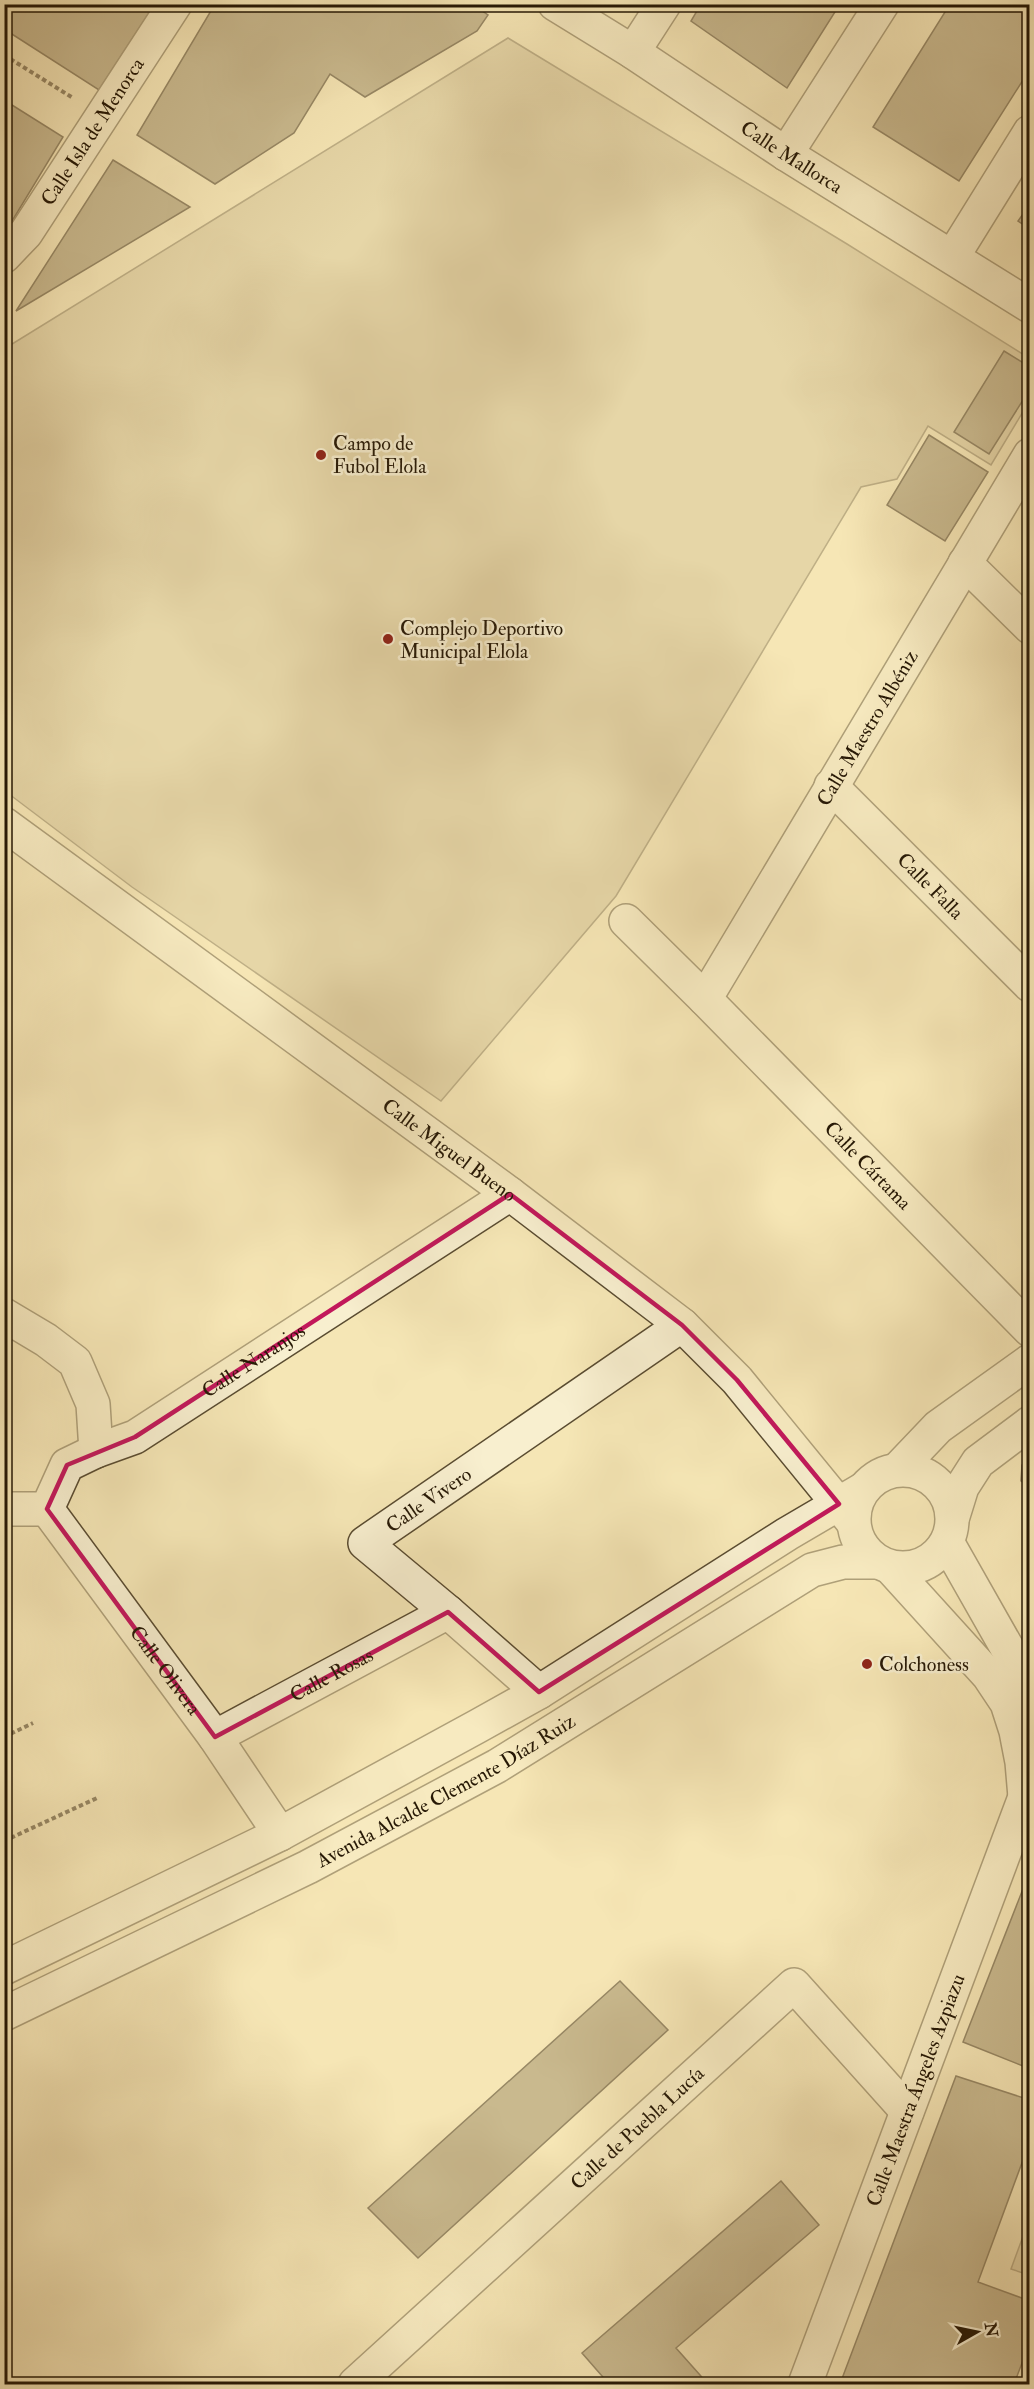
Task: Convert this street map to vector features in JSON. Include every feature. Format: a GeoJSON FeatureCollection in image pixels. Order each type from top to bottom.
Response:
{"type":"FeatureCollection","features":[{"type":"Feature","properties":{"kind":"street","name":"Calle Isla de Menorca"},"geometry":{"type":"LineString","coordinates":[[4,256],[26,233],[175,4]]}},
{"type":"Feature","properties":{"kind":"street","name":"Calle Mallorca"},"geometry":{"type":"LineString","coordinates":[[555,4],[633,52],[786,154],[953,256],[1029,306]]}},
{"type":"Feature","properties":{"kind":"street"},"geometry":{"type":"LineString","coordinates":[[633,52],[664,4]]}},
{"type":"Feature","properties":{"kind":"street"},"geometry":{"type":"LineString","coordinates":[[786,154],[882,4]]}},
{"type":"Feature","properties":{"kind":"street"},"geometry":{"type":"LineString","coordinates":[[953,256],[1029,132]]}},
{"type":"Feature","properties":{"kind":"street","name":"Calle Maestro Albéniz"},"geometry":{"type":"LineString","coordinates":[[705,999],[1029,455]]}},
{"type":"Feature","properties":{"kind":"street"},"geometry":{"type":"LineString","coordinates":[[965,563],[1029,627]]}},
{"type":"Feature","properties":{"kind":"street","name":"Calle Falla"},"geometry":{"type":"LineString","coordinates":[[831,786],[1029,985]]}},
{"type":"Feature","properties":{"kind":"street","name":"Calle Miguel Bueno"},"geometry":{"type":"LineString","coordinates":[[4,824],[510,1194],[682,1325],[737,1380],[851,1505]]}},
{"type":"Feature","properties":{"kind":"street","name":"Calle Cártama"},"geometry":{"type":"LineString","coordinates":[[626,921],[1029,1330]]}},
{"type":"Feature","properties":{"kind":"street","name":"Calle Naranjos"},"geometry":{"type":"LineString","coordinates":[[47,1509],[67,1465],[96,1451],[135,1437],[510,1194]]}},
{"type":"Feature","properties":{"kind":"street"},"geometry":{"type":"LineString","coordinates":[[4,1315],[75,1362],[93,1404],[96,1451]]}},
{"type":"Feature","properties":{"kind":"street","name":"Calle Vivero"},"geometry":{"type":"LineString","coordinates":[[539,1692],[365,1543],[682,1325]]}},
{"type":"Feature","properties":{"kind":"street"},"geometry":{"type":"LineString","coordinates":[[898,1469],[938,1426],[1029,1361]]}},
{"type":"Feature","properties":{"kind":"street"},"geometry":{"type":"LineString","coordinates":[[1029,1423],[978,1462],[962,1487],[950,1529],[937,1556],[924,1564],[908,1569],[884,1565],[865,1551],[857,1538],[851,1505],[881,1474],[898,1469],[927,1476],[940,1486],[949,1500],[950,1529],[1022,1671],[1029,1709]]}},
{"type":"Feature","properties":{"kind":"street","name":"Avenida Alcalde Clemente Díaz Ruiz"},"geometry":{"type":"LineString","coordinates":[[4,1968],[280,1834],[539,1692],[787,1534],[851,1505]]}},
{"type":"Feature","properties":{"kind":"street"},"geometry":{"type":"LineString","coordinates":[[4,1509],[47,1509]]}},
{"type":"Feature","properties":{"kind":"street","name":"Calle Olivera"},"geometry":{"type":"LineString","coordinates":[[47,1509],[215,1737],[280,1834]]}},
{"type":"Feature","properties":{"kind":"street","name":"Avenida Alcalde Clemente Díaz Ruiz"},"geometry":{"type":"LineString","coordinates":[[4,2014],[308,1868],[497,1766],[812,1570],[843,1562],[884,1565]]}},
{"type":"Feature","properties":{"kind":"street","name":"Calle Maestra Ángeles Azpiazu"},"geometry":{"type":"LineString","coordinates":[[805,2385],[1028,1790],[1007,1703],[989,1676],[884,1565]]}},
{"type":"Feature","properties":{"kind":"street","name":"Calle Rosas"},"geometry":{"type":"LineString","coordinates":[[215,1737],[448,1612]]}},
{"type":"Feature","properties":{"kind":"street","name":"Calle de Puebla Lucía"},"geometry":{"type":"LineString","coordinates":[[355,2385],[794,1985],[907,2111]]}},
{"type":"Feature","properties":{"kind":"path"},"geometry":{"type":"LineString","coordinates":[[4,55],[102,116]]}},
{"type":"Feature","properties":{"kind":"path"},"geometry":{"type":"LineString","coordinates":[[4,1737],[33,1723]]}},
{"type":"Feature","properties":{"kind":"path"},"geometry":{"type":"LineString","coordinates":[[4,1841],[97,1798]]}},
{"type":"Feature","properties":{"kind":"highlighted area"},"geometry":{"type":"Polygon","coordinates":[[[510,1194],[682,1325],[737,1380],[839,1504],[539,1692],[448,1612],[215,1737],[47,1509],[67,1465],[135,1437],[510,1194]]]}},
{"type":"Feature","properties":{"kind":"shaded area","name":"Complejo Deportivo Municipal Elola"},"geometry":{"type":"Polygon","coordinates":[[[508,38],[847,244],[1029,358],[1030,400],[991,465],[928,426],[897,479],[861,487],[616,896],[441,1101],[132,887],[5,791],[4,349],[508,38]]]}},
{"type":"Feature","properties":{"kind":"shaded area"},"geometry":{"type":"Polygon","coordinates":[[[1029,2220],[1030,2275],[1011,2269],[1029,2220]]]}},
{"type":"Feature","properties":{"kind":"building"},"geometry":{"type":"Polygon","coordinates":[[[4,4],[155,4],[99,90],[4,29],[4,4]]]}},
{"type":"Feature","properties":{"kind":"building"},"geometry":{"type":"Polygon","coordinates":[[[215,4],[472,4],[488,15],[477,31],[365,97],[330,74],[294,133],[215,184],[137,135],[215,4]]]}},
{"type":"Feature","properties":{"kind":"building"},"geometry":{"type":"Polygon","coordinates":[[[701,4],[840,4],[787,88],[691,21],[701,4]]]}},
{"type":"Feature","properties":{"kind":"building"},"geometry":{"type":"Polygon","coordinates":[[[950,4],[1030,4],[1030,69],[959,181],[873,127],[950,4]]]}},
{"type":"Feature","properties":{"kind":"building"},"geometry":{"type":"Polygon","coordinates":[[[4,100],[63,137],[6,231],[4,230],[4,100]]]}},
{"type":"Feature","properties":{"kind":"building"},"geometry":{"type":"Polygon","coordinates":[[[113,160],[190,207],[16,311],[113,160]]]}},
{"type":"Feature","properties":{"kind":"building"},"geometry":{"type":"Polygon","coordinates":[[[1030,204],[1030,229],[1018,221],[1030,204]]]}},
{"type":"Feature","properties":{"kind":"building"},"geometry":{"type":"Polygon","coordinates":[[[1004,351],[1030,367],[1030,389],[989,454],[954,432],[1004,351]]]}},
{"type":"Feature","properties":{"kind":"building"},"geometry":{"type":"Polygon","coordinates":[[[929,435],[988,472],[945,541],[887,505],[929,435]]]}},
{"type":"Feature","properties":{"kind":"building"},"geometry":{"type":"Polygon","coordinates":[[[1030,1460],[1030,1488],[1021,1481],[1022,1465],[1030,1460]]]}},
{"type":"Feature","properties":{"kind":"building"},"geometry":{"type":"Polygon","coordinates":[[[1030,1871],[1030,2048],[1023,2066],[963,2042],[1030,1871]]]}},
{"type":"Feature","properties":{"kind":"building"},"geometry":{"type":"Polygon","coordinates":[[[620,1981],[668,2030],[418,2258],[368,2208],[620,1981]]]}},
{"type":"Feature","properties":{"kind":"building"},"geometry":{"type":"Polygon","coordinates":[[[956,2076],[1030,2100],[1030,2141],[978,2282],[1030,2301],[1030,2342],[1014,2384],[840,2384],[956,2076]]]}},
{"type":"Feature","properties":{"kind":"building"},"geometry":{"type":"Polygon","coordinates":[[[781,2181],[819,2225],[676,2348],[708,2384],[609,2384],[582,2353],[781,2181]]]}},
{"type":"Feature","properties":{"kind":"place","name":"Campo de Fubol Elola"},"geometry":{"type":"Point","coordinates":[321,455]}},
{"type":"Feature","properties":{"kind":"place","name":"Complejo Deportivo Municipal Elola"},"geometry":{"type":"Point","coordinates":[388,639]}},
{"type":"Feature","properties":{"kind":"place","name":"Colchoness"},"geometry":{"type":"Point","coordinates":[867,1664]}}]}
